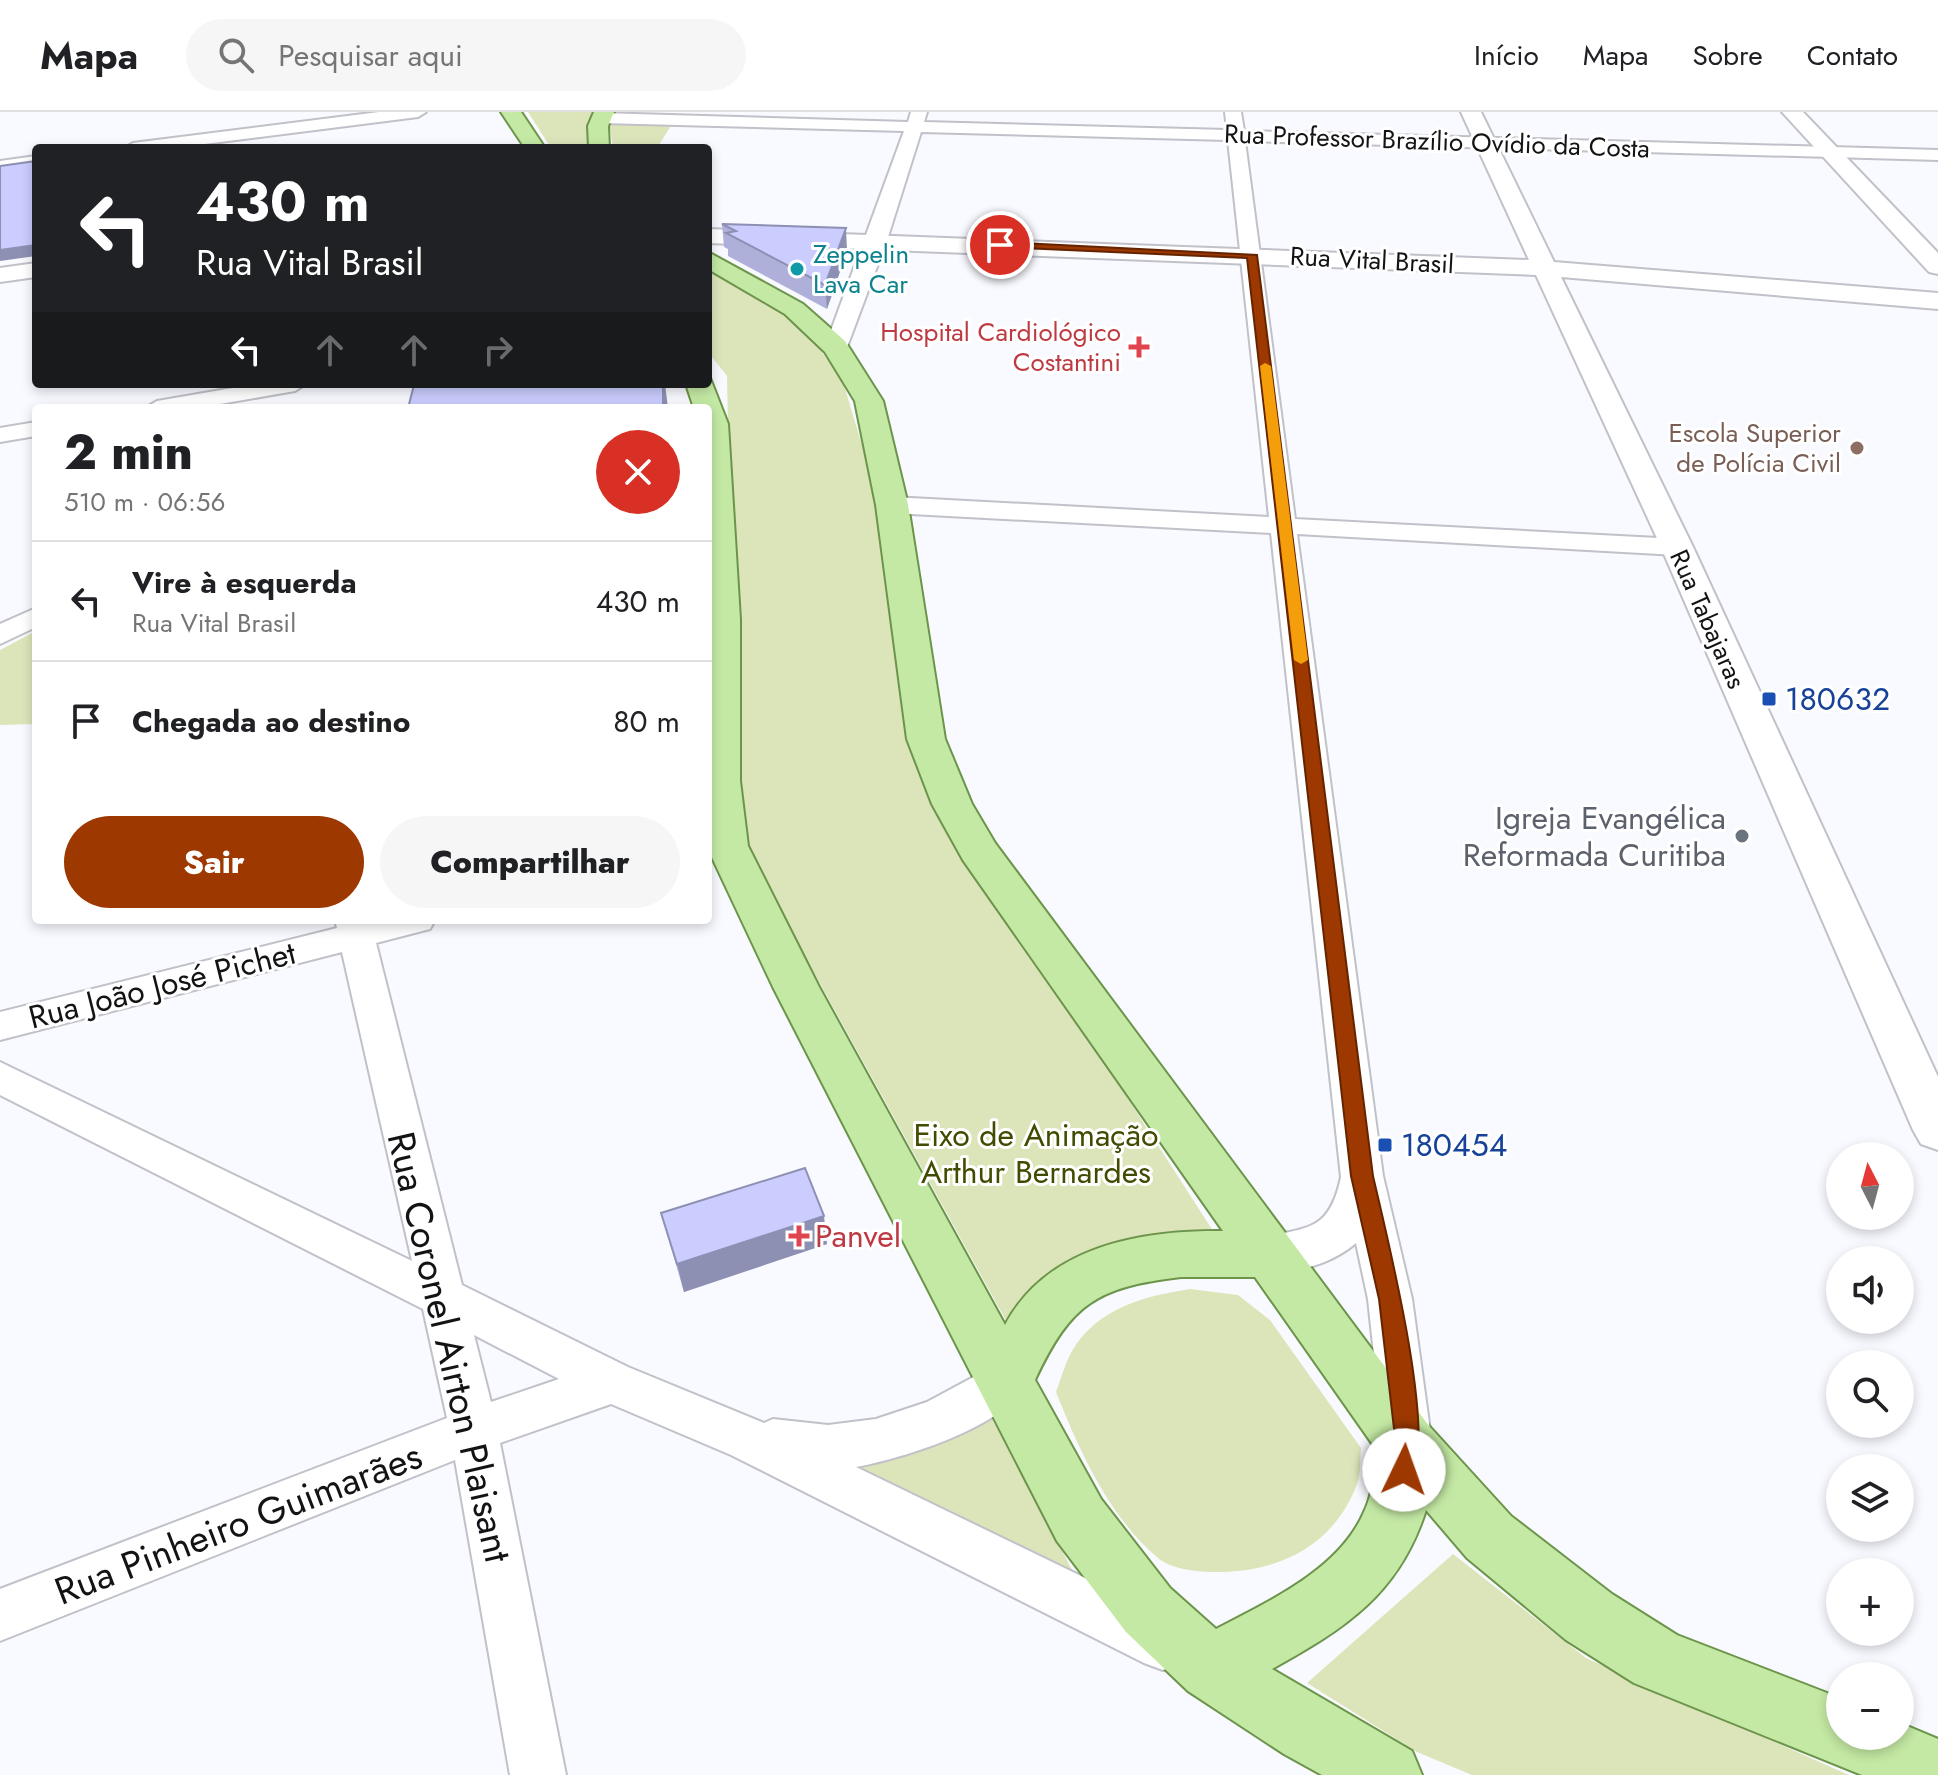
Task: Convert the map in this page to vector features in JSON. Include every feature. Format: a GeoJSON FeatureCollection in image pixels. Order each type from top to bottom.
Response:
{"type":"FeatureCollection","features":[{"type":"Feature","properties":{"kind":"main road"},"geometry":{"type":"LineString","coordinates":[[511,112],[532,144]]}},
{"type":"Feature","properties":{"kind":"main road"},"geometry":{"type":"LineString","coordinates":[[599,144],[602,115]]}},
{"type":"Feature","properties":{"kind":"main road"},"geometry":{"type":"LineString","coordinates":[[712,261],[780,297],[836,347],[869,401],[892,505],[926,739],[952,804],[978,850],[1267,1255],[1408,1446],[1489,1537],[1589,1617],[1657,1660],[1826,1726]]}},
{"type":"Feature","properties":{"kind":"main road"},"geometry":{"type":"LineString","coordinates":[[712,418],[723,619],[717,841],[1079,1520],[1148,1610],[1211,1668],[1308,1730],[1388,1775]]}},
{"type":"Feature","properties":{"kind":"main road"},"geometry":{"type":"LineString","coordinates":[[1005,1381],[1047,1306],[1092,1273],[1166,1255],[1221,1252],[1267,1255]]}},
{"type":"Feature","properties":{"kind":"main road"},"geometry":{"type":"LineString","coordinates":[[1211,1668],[1321,1604],[1370,1560],[1388,1530],[1396,1507],[1408,1446]]}},
{"type":"Feature","properties":{"kind":"main road"},"geometry":{"type":"LineString","coordinates":[[1883,1750],[1938,1773]]}},
{"type":"Feature","properties":{"kind":"street"},"geometry":{"type":"LineString","coordinates":[[152,144],[418,112]]}},
{"type":"Feature","properties":{"kind":"street","name":"Rua Tabajaras"},"geometry":{"type":"LineString","coordinates":[[1471,112],[1542,268],[1677,547],[1938,1130]]}},
{"type":"Feature","properties":{"kind":"street"},"geometry":{"type":"LineString","coordinates":[[1792,112],[1938,267]]}},
{"type":"Feature","properties":{"kind":"street","name":"Rua Professor Brazílio Ovídio da Costa"},"geometry":{"type":"LineString","coordinates":[[602,115],[1235,124],[1485,142],[1938,155]]}},
{"type":"Feature","properties":{"kind":"street"},"geometry":{"type":"LineString","coordinates":[[836,347],[877,240],[917,119]]}},
{"type":"Feature","properties":{"kind":"street"},"geometry":{"type":"LineString","coordinates":[[1235,124],[1362,1176],[1390,1299],[1408,1446]]}},
{"type":"Feature","properties":{"kind":"street"},"geometry":{"type":"LineString","coordinates":[[0,166],[32,162]]}},
{"type":"Feature","properties":{"kind":"street","name":"Rua Vital Brasil"},"geometry":{"type":"LineString","coordinates":[[712,236],[877,240],[1542,268],[1938,301]]}},
{"type":"Feature","properties":{"kind":"street"},"geometry":{"type":"LineString","coordinates":[[0,275],[32,271]]}},
{"type":"Feature","properties":{"kind":"street"},"geometry":{"type":"LineString","coordinates":[[183,404],[275,388]]}},
{"type":"Feature","properties":{"kind":"street"},"geometry":{"type":"LineString","coordinates":[[0,435],[32,430]]}},
{"type":"Feature","properties":{"kind":"street"},"geometry":{"type":"LineString","coordinates":[[892,505],[1286,529],[1677,547]]}},
{"type":"Feature","properties":{"kind":"street"},"geometry":{"type":"LineString","coordinates":[[0,635],[32,618]]}},
{"type":"Feature","properties":{"kind":"street","name":"Rua João José Pichet"},"geometry":{"type":"LineString","coordinates":[[0,1026],[355,928],[386,924]]}},
{"type":"Feature","properties":{"kind":"street","name":"Rua Coronel Airton Plaisant"},"geometry":{"type":"LineString","coordinates":[[355,928],[474,1430],[538,1775]]}},
{"type":"Feature","properties":{"kind":"street"},"geometry":{"type":"LineString","coordinates":[[0,1077],[612,1382],[748,1439],[1211,1668]]}},
{"type":"Feature","properties":{"kind":"street"},"geometry":{"type":"LineString","coordinates":[[1267,1255],[1310,1250],[1340,1234],[1358,1207],[1362,1176]]}},
{"type":"Feature","properties":{"kind":"street"},"geometry":{"type":"LineString","coordinates":[[748,1439],[827,1448],[909,1434],[980,1399],[1005,1381]]}},
{"type":"Feature","properties":{"kind":"street","name":"Rua Pinheiro Guimarães"},"geometry":{"type":"LineString","coordinates":[[0,1615],[474,1430],[612,1382]]}},
{"type":"Feature","properties":{"kind":"green space"},"geometry":{"type":"Polygon","coordinates":[[[528,112],[597,112],[593,144],[548,144],[528,112]]]}},
{"type":"Feature","properties":{"kind":"green space"},"geometry":{"type":"Polygon","coordinates":[[[609,122],[672,124],[660,144],[612,144],[609,122]]]}},
{"type":"Feature","properties":{"kind":"green space","name":"Eixo de Animação Arthur Bernardes"},"geometry":{"type":"Polygon","coordinates":[[[712,270],[806,329],[843,382],[884,518],[921,777],[1215,1234],[1010,1328],[748,853],[735,789],[727,376],[712,357],[712,270]]]}},
{"type":"Feature","properties":{"kind":"green space"},"geometry":{"type":"Polygon","coordinates":[[[32,633],[32,724],[0,725],[0,650],[32,633]]]}},
{"type":"Feature","properties":{"kind":"green space"},"geometry":{"type":"Polygon","coordinates":[[[1190,1289],[1238,1295],[1270,1320],[1361,1448],[1357,1484],[1334,1524],[1302,1551],[1262,1567],[1203,1572],[1178,1568],[1158,1558],[1110,1503],[1085,1459],[1056,1392],[1065,1366],[1082,1336],[1108,1314],[1139,1300],[1190,1289]]]}},
{"type":"Feature","properties":{"kind":"green space"},"geometry":{"type":"Polygon","coordinates":[[[990,1415],[1078,1581],[831,1464],[990,1415]]]}},
{"type":"Feature","properties":{"kind":"green space"},"geometry":{"type":"Polygon","coordinates":[[[1453,1554],[1586,1658],[1849,1775],[1472,1775],[1417,1752],[1307,1683],[1453,1554]]]}},
{"type":"Feature","properties":{"kind":"building"},"geometry":{"type":"Polygon","coordinates":[[[32,162],[32,246],[0,250],[0,166],[32,162]]]}},
{"type":"Feature","properties":{"kind":"building"},"geometry":{"type":"Polygon","coordinates":[[[722,224],[846,228],[825,285],[726,233],[736,231],[722,224]]]}},
{"type":"Feature","properties":{"kind":"building"},"geometry":{"type":"Polygon","coordinates":[[[413,388],[663,388],[663,404],[409,404],[413,388]]]}},
{"type":"Feature","properties":{"kind":"building"},"geometry":{"type":"Polygon","coordinates":[[[805,1168],[824,1216],[677,1264],[661,1213],[805,1168]]]}},
{"type":"Feature","properties":{"kind":"slow traffic"},"geometry":{"type":"LineString","coordinates":[[1265,366],[1301,660]]}},
{"type":"Feature","properties":{"kind":"place","name":"Zeppelin Lava Car"},"geometry":{"type":"Point","coordinates":[797,269]}},
{"type":"Feature","properties":{"kind":"place","name":"Hospital Cardiológico Costantini"},"geometry":{"type":"Point","coordinates":[1139,347]}},
{"type":"Feature","properties":{"kind":"place","name":"Escola Superior de Polícia Civil"},"geometry":{"type":"Point","coordinates":[1857,448]}},
{"type":"Feature","properties":{"kind":"place","name":"180632"},"geometry":{"type":"Point","coordinates":[1769,699]}},
{"type":"Feature","properties":{"kind":"place","name":"Igreja Evangélica Reformada Curitiba"},"geometry":{"type":"Point","coordinates":[1742,836]}},
{"type":"Feature","properties":{"kind":"place","name":"180454"},"geometry":{"type":"Point","coordinates":[1385,1145]}},
{"type":"Feature","properties":{"kind":"place","name":"Panvel"},"geometry":{"type":"Point","coordinates":[799,1236]}},
{"type":"Feature","properties":{"kind":"route"},"geometry":{"type":"LineString","coordinates":[[1000,245],[1252,255],[1362,1176],[1390,1299],[1408,1446],[1404,1470]]}}]}
